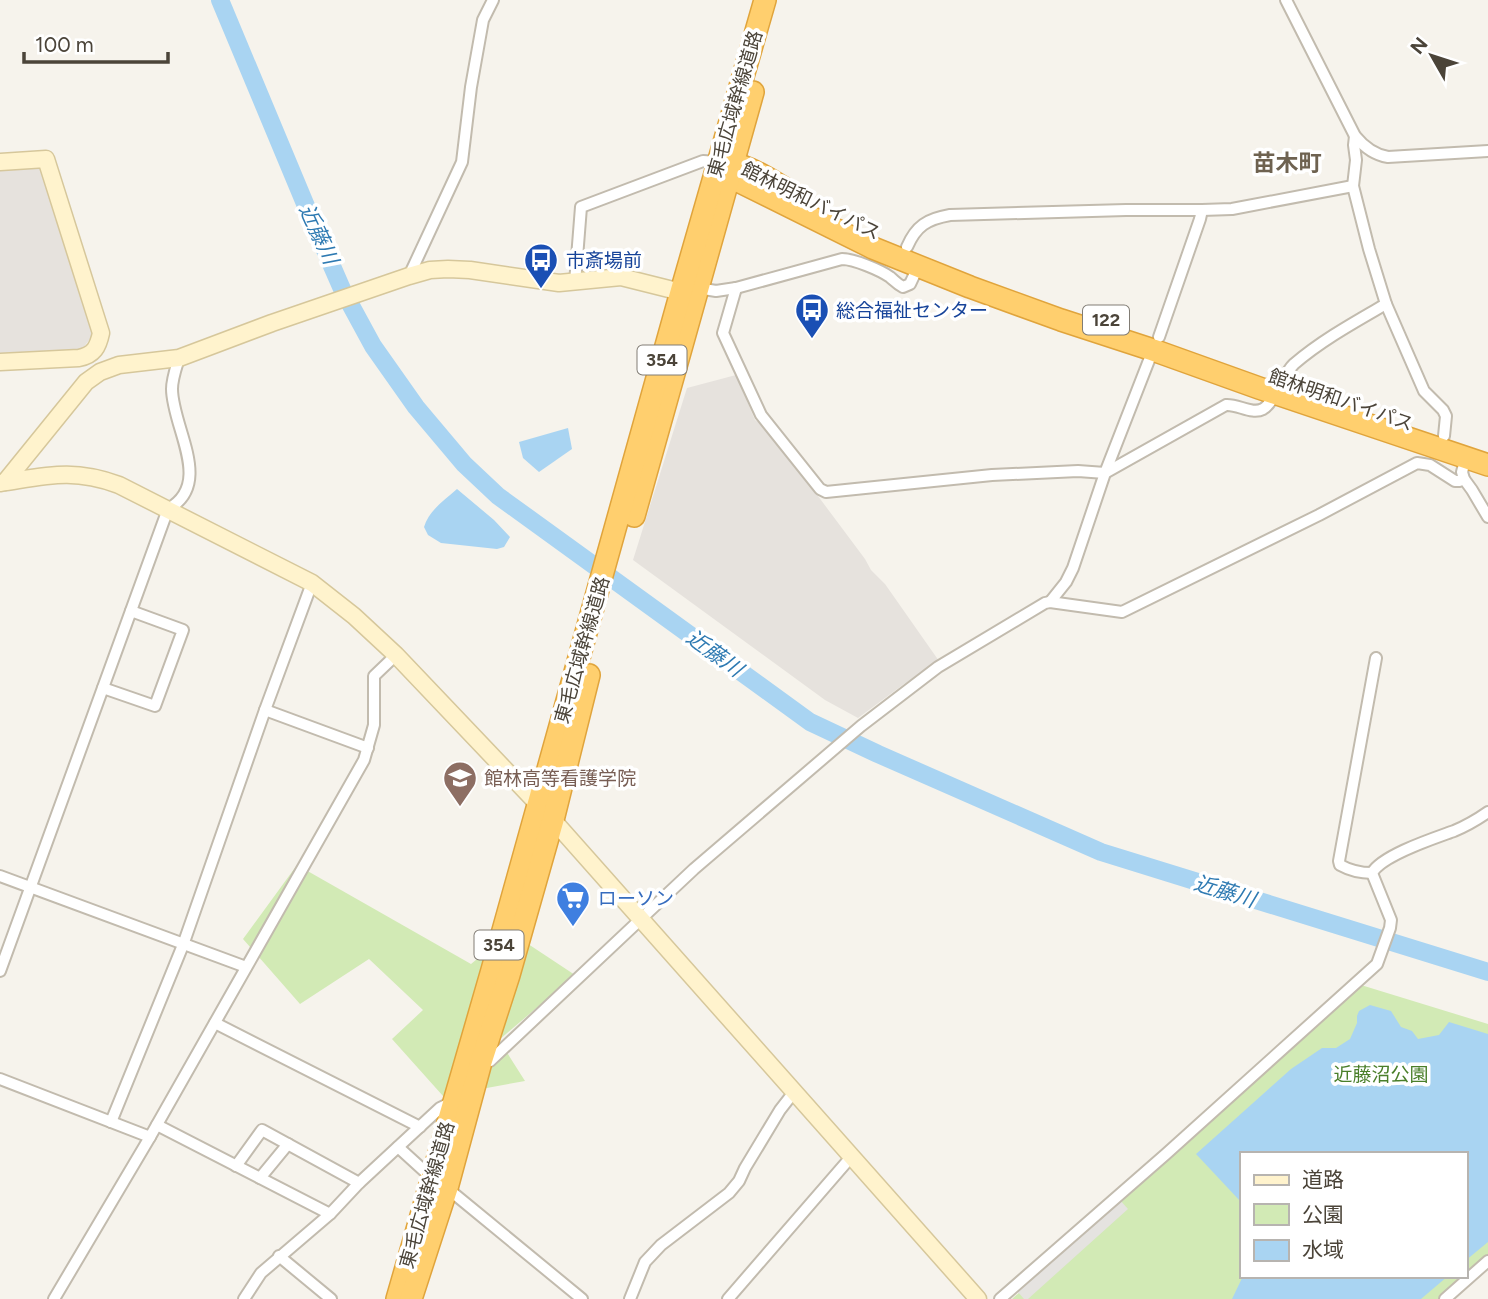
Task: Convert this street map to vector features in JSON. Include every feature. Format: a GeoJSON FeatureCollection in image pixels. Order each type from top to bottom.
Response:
{"type":"FeatureCollection","features":[{"type":"Feature","properties":{"kind":"highway","name":"東毛広域幹線道路"},"geometry":{"type":"LineString","coordinates":[[727,167],[765,0]]}},
{"type":"Feature","properties":{"kind":"highway","name":"東毛広域幹線道路"},"geometry":{"type":"LineString","coordinates":[[411,1299],[439,1183],[453,1105],[598,639],[604,595],[613,561],[655,446],[690,290],[778,0]]}},
{"type":"Feature","properties":{"kind":"highway","name":"館林明和バイパス"},"geometry":{"type":"LineString","coordinates":[[727,167],[753,171],[834,214],[975,275],[1488,465]]}},
{"type":"Feature","properties":{"kind":"highway","name":"館林明和バイパス"},"geometry":{"type":"LineString","coordinates":[[727,167],[827,226],[918,267],[1061,320],[1156,343]]}},
{"type":"Feature","properties":{"kind":"highway","name":"館林明和バイパス"},"geometry":{"type":"LineString","coordinates":[[1279,386],[1488,451]]}},
{"type":"Feature","properties":{"kind":"highway","name":"東毛広域幹線道路"},"geometry":{"type":"LineString","coordinates":[[397,1299],[509,975],[545,813]]}},
{"type":"Feature","properties":{"kind":"street"},"geometry":{"type":"LineString","coordinates":[[409,276],[462,162],[482,20],[493,0]]}},
{"type":"Feature","properties":{"kind":"street"},"geometry":{"type":"LineString","coordinates":[[1286,0],[1355,136],[1365,146],[1381,156],[1394,158],[1488,151]]}},
{"type":"Feature","properties":{"kind":"street"},"geometry":{"type":"LineString","coordinates":[[1355,136],[1353,186],[1369,249],[1386,304],[1424,391],[1443,410],[1446,421],[1444,436]]}},
{"type":"Feature","properties":{"kind":"street"},"geometry":{"type":"LineString","coordinates":[[1356,160],[1381,156]]}},
{"type":"Feature","properties":{"kind":"street"},"geometry":{"type":"LineString","coordinates":[[0,162],[46,159],[101,334],[95,351],[88,356],[0,362]]}},
{"type":"Feature","properties":{"kind":"street"},"geometry":{"type":"LineString","coordinates":[[575,283],[581,207],[703,161],[727,167]]}},
{"type":"Feature","properties":{"kind":"street"},"geometry":{"type":"LineString","coordinates":[[907,247],[922,225],[950,215],[1233,209],[1353,186]]}},
{"type":"Feature","properties":{"kind":"street"},"geometry":{"type":"LineString","coordinates":[[1050,602],[1073,568],[1105,472],[1156,343],[1202,210]]}},
{"type":"Feature","properties":{"kind":"street"},"geometry":{"type":"LineString","coordinates":[[2,487],[86,382],[100,372],[119,365],[179,358],[430,270],[470,270],[559,283],[621,277],[690,290],[716,290],[736,288],[842,259],[862,264],[907,287],[918,267]]}},
{"type":"Feature","properties":{"kind":"street"},"geometry":{"type":"LineString","coordinates":[[736,288],[723,333],[761,415],[822,491],[992,475],[1105,472],[1219,408],[1231,404],[1258,410],[1268,405],[1295,362],[1386,304]]}},
{"type":"Feature","properties":{"kind":"street"},"geometry":{"type":"LineString","coordinates":[[0,971],[169,509],[183,498],[188,488],[190,475],[187,454],[172,387],[179,358]]}},
{"type":"Feature","properties":{"kind":"street"},"geometry":{"type":"LineString","coordinates":[[1466,457],[1462,472],[1464,479],[1488,517]]}},
{"type":"Feature","properties":{"kind":"street"},"geometry":{"type":"LineString","coordinates":[[481,1062],[490,1061],[703,861],[859,728],[938,667],[1045,603],[1122,612],[1319,515],[1417,463],[1430,465],[1455,481],[1464,479]]}},
{"type":"Feature","properties":{"kind":"street"},"geometry":{"type":"LineString","coordinates":[[2,487],[53,474],[86,475],[119,485],[312,583],[354,616],[396,655],[642,919],[978,1299]]}},
{"type":"Feature","properties":{"kind":"street"},"geometry":{"type":"LineString","coordinates":[[111,1122],[183,945],[312,583]]}},
{"type":"Feature","properties":{"kind":"street"},"geometry":{"type":"LineString","coordinates":[[103,688],[155,706],[183,630],[131,611]]}},
{"type":"Feature","properties":{"kind":"street"},"geometry":{"type":"LineString","coordinates":[[54,1299],[157,1125],[364,760],[374,725],[374,676],[396,655]]}},
{"type":"Feature","properties":{"kind":"street"},"geometry":{"type":"LineString","coordinates":[[1372,873],[1345,868],[1339,861],[1376,658]]}},
{"type":"Feature","properties":{"kind":"street"},"geometry":{"type":"LineString","coordinates":[[265,710],[368,748]]}},
{"type":"Feature","properties":{"kind":"street"},"geometry":{"type":"LineString","coordinates":[[1372,873],[1376,866],[1404,851],[1454,831],[1488,812]]}},
{"type":"Feature","properties":{"kind":"street"},"geometry":{"type":"LineString","coordinates":[[1000,1299],[1166,1154],[1380,960],[1391,920],[1372,873]]}},
{"type":"Feature","properties":{"kind":"street"},"geometry":{"type":"LineString","coordinates":[[0,876],[246,967]]}},
{"type":"Feature","properties":{"kind":"street"},"geometry":{"type":"LineString","coordinates":[[215,1023],[420,1127]]}},
{"type":"Feature","properties":{"kind":"street"},"geometry":{"type":"LineString","coordinates":[[0,1079],[150,1137]]}},
{"type":"Feature","properties":{"kind":"street"},"geometry":{"type":"LineString","coordinates":[[630,1299],[645,1262],[661,1245],[729,1193],[739,1181],[780,1110],[794,1092]]}},
{"type":"Feature","properties":{"kind":"street"},"geometry":{"type":"LineString","coordinates":[[244,1299],[261,1273],[279,1256],[330,1214],[359,1183],[440,1108],[453,1105]]}},
{"type":"Feature","properties":{"kind":"street"},"geometry":{"type":"LineString","coordinates":[[157,1125],[330,1214]]}},
{"type":"Feature","properties":{"kind":"street"},"geometry":{"type":"LineString","coordinates":[[236,1166],[262,1130],[359,1183]]}},
{"type":"Feature","properties":{"kind":"street"},"geometry":{"type":"LineString","coordinates":[[260,1178],[288,1144]]}},
{"type":"Feature","properties":{"kind":"street"},"geometry":{"type":"LineString","coordinates":[[398,1147],[582,1299]]}},
{"type":"Feature","properties":{"kind":"street"},"geometry":{"type":"LineString","coordinates":[[728,1299],[851,1157]]}},
{"type":"Feature","properties":{"kind":"street"},"geometry":{"type":"LineString","coordinates":[[279,1256],[331,1299]]}},
{"type":"Feature","properties":{"kind":"street"},"geometry":{"type":"LineString","coordinates":[[1445,1299],[1488,1261]]}},
{"type":"Feature","properties":{"kind":"shaded area"},"geometry":{"type":"Polygon","coordinates":[[[40,163],[95,326],[84,347],[74,353],[0,357],[0,166],[40,163]]]}},
{"type":"Feature","properties":{"kind":"shaded area"},"geometry":{"type":"Polygon","coordinates":[[[736,375],[755,420],[768,429],[871,570],[885,584],[939,661],[858,718],[825,700],[633,560],[687,388],[736,375]]]}},
{"type":"Feature","properties":{"kind":"shaded area"},"geometry":{"type":"Polygon","coordinates":[[[1120,1200],[1128,1209],[1028,1299],[1024,1299],[1017,1291],[1120,1200]]]}},
{"type":"Feature","properties":{"kind":"green space"},"geometry":{"type":"Polygon","coordinates":[[[297,865],[471,964],[510,932],[575,975],[499,1040],[525,1081],[443,1096],[392,1039],[423,1010],[369,959],[300,1004],[243,939],[297,865]]]}},
{"type":"Feature","properties":{"kind":"green space","name":"近藤沼公園"},"geometry":{"type":"Polygon","coordinates":[[[1361,985],[1488,1024],[1488,1258],[1467,1277],[1467,1152],[1240,1152],[1240,1278],[1466,1278],[1442,1299],[1012,1299],[1361,985]]]}},
{"type":"Feature","properties":{"kind":"water"},"geometry":{"type":"Polygon","coordinates":[[[568,428],[572,449],[539,472],[523,458],[519,442],[568,428]]]}},
{"type":"Feature","properties":{"kind":"water"},"geometry":{"type":"Polygon","coordinates":[[[457,489],[510,537],[504,547],[497,549],[441,543],[428,535],[424,527],[430,515],[457,489]]]}},
{"type":"Feature","properties":{"kind":"water"},"geometry":{"type":"Polygon","coordinates":[[[1370,1005],[1391,1011],[1401,1027],[1412,1031],[1418,1039],[1439,1035],[1449,1022],[1488,1034],[1488,1242],[1467,1259],[1467,1152],[1240,1152],[1240,1201],[1196,1154],[1291,1069],[1322,1048],[1336,1048],[1350,1039],[1359,1011],[1370,1005]]]}},
{"type":"Feature","properties":{"kind":"water"},"geometry":{"type":"Polygon","coordinates":[[[1242,1278],[1446,1278],[1421,1299],[1232,1299],[1242,1278]]]}},
{"type":"Feature","properties":{"kind":"waterway","name":"近藤川"},"geometry":{"type":"LineString","coordinates":[[220,0],[342,289],[373,346],[416,407],[464,464],[498,496],[810,722],[1101,852],[1488,972]]}},
{"type":"Feature","properties":{"kind":"place","name":"市斎場前"},"geometry":{"type":"Point","coordinates":[541,290]}},
{"type":"Feature","properties":{"kind":"place","name":"総合福祉センター"},"geometry":{"type":"Point","coordinates":[812,340]}},
{"type":"Feature","properties":{"kind":"place","name":"館林高等看護学院"},"geometry":{"type":"Point","coordinates":[460,808]}},
{"type":"Feature","properties":{"kind":"place","name":"ローソン"},"geometry":{"type":"Point","coordinates":[573,928]}},
{"type":"Feature","properties":{"kind":"district","name":"苗木町"},"geometry":{"type":"Point","coordinates":[1287,163]}}]}
